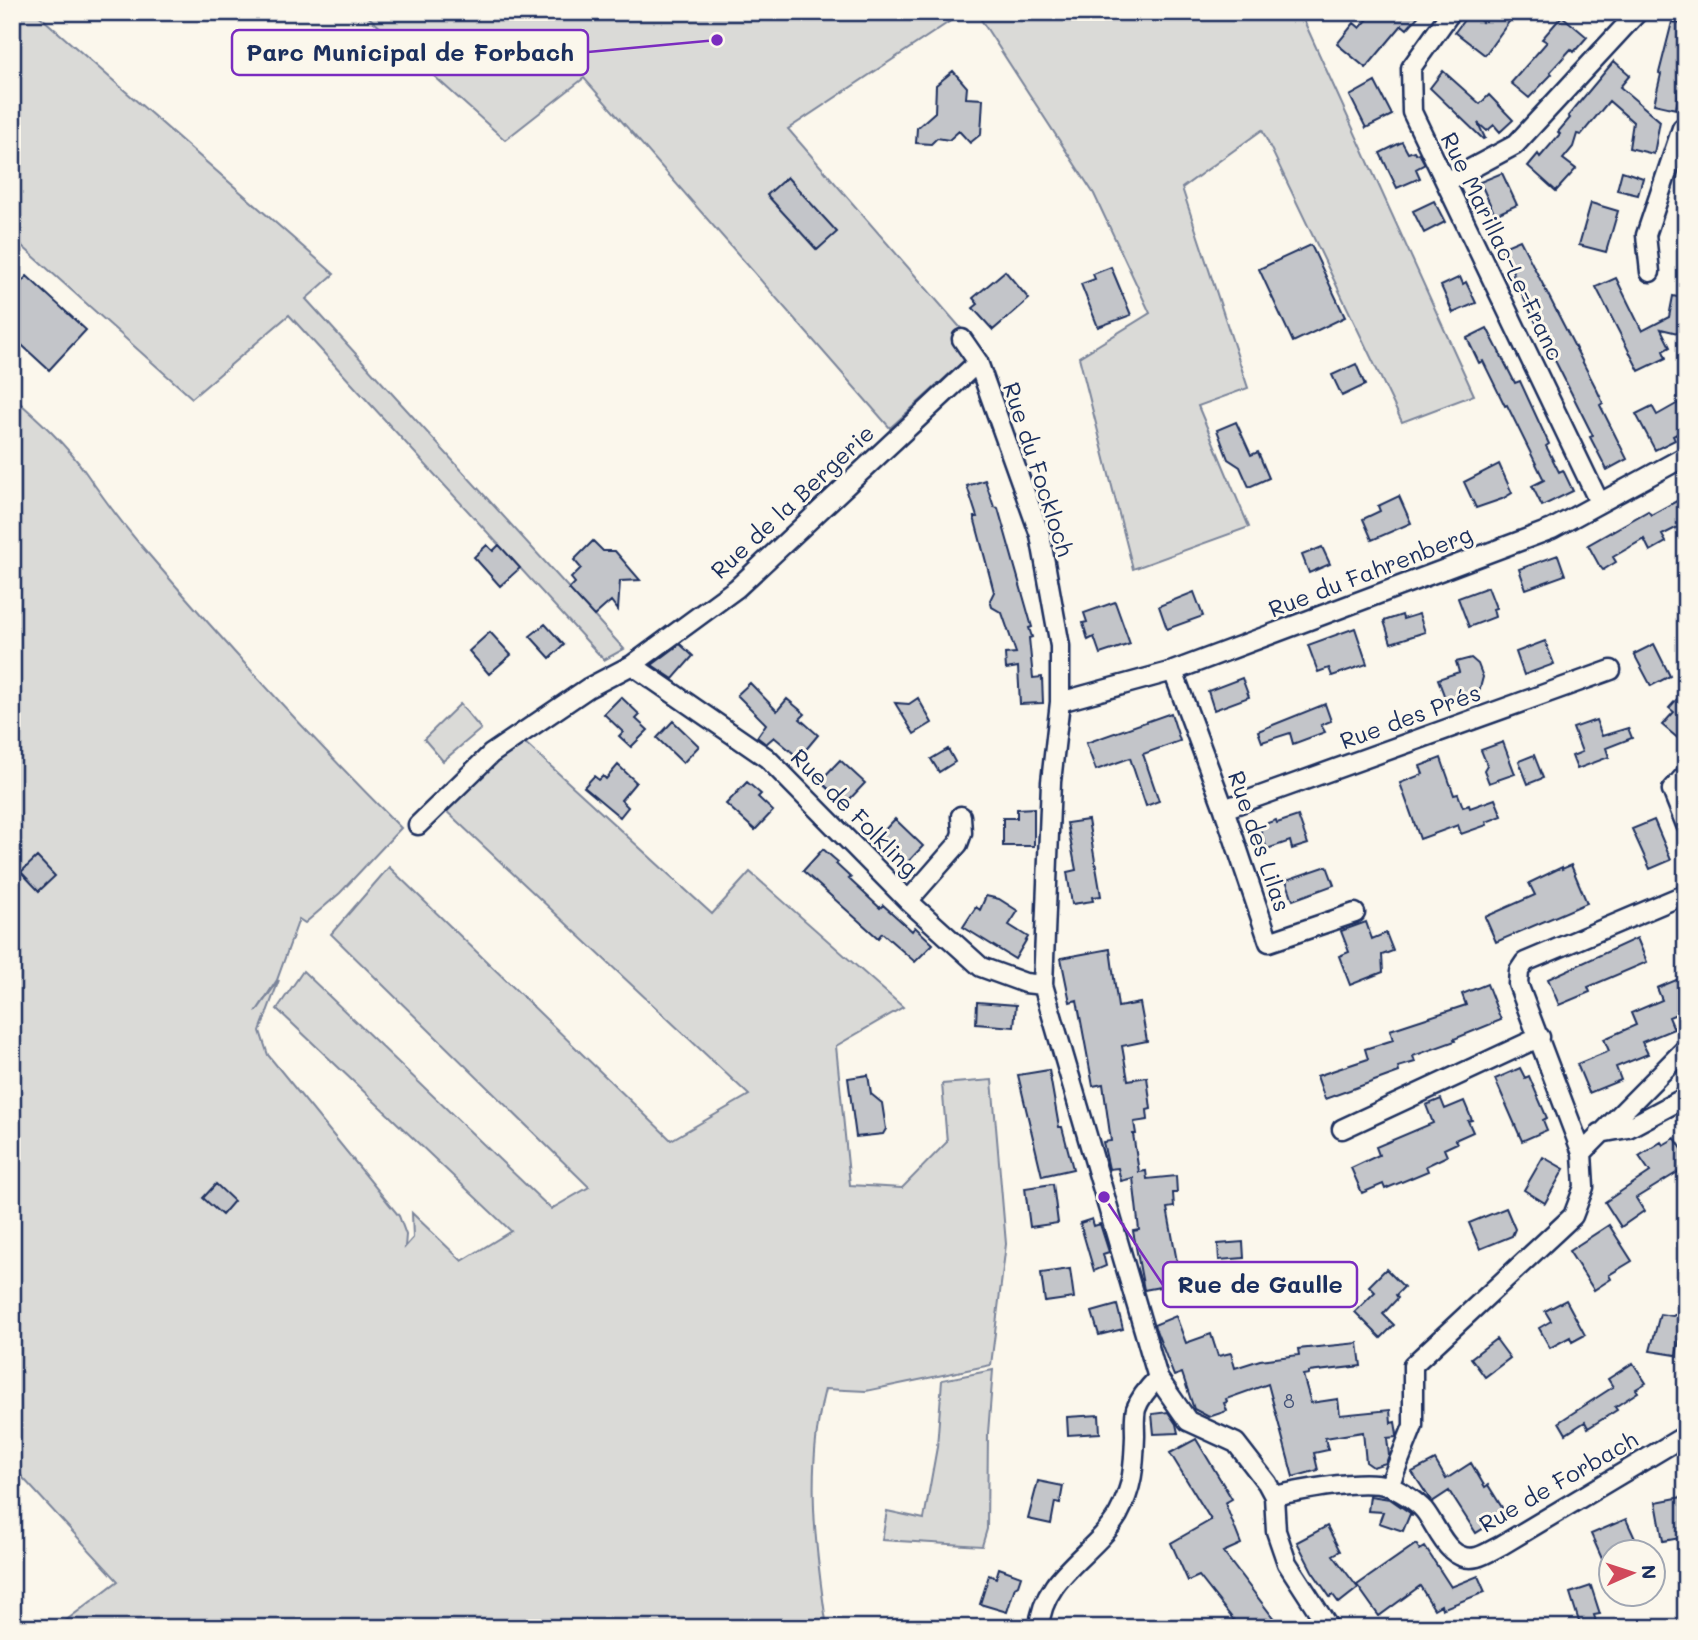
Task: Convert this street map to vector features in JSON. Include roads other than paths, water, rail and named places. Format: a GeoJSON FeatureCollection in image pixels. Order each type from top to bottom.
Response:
{"type":"FeatureCollection","features":[{"type":"Feature","properties":{"kind":"street","name":"Rue Marillac-Le-Franc"},"geometry":{"type":"LineString","coordinates":[[1451,12],[1411,68],[1412,112],[1600,502]]}},
{"type":"Feature","properties":{"kind":"street"},"geometry":{"type":"LineString","coordinates":[[1446,182],[1515,145],[1637,12]]}},
{"type":"Feature","properties":{"kind":"street"},"geometry":{"type":"LineString","coordinates":[[1650,272],[1646,235],[1682,128],[1686,125]]}},
{"type":"Feature","properties":{"kind":"street","name":"Rue du Fockloch"},"geometry":{"type":"LineString","coordinates":[[962,339],[978,362],[1040,535],[1060,646],[1060,702],[1051,782],[1043,985],[1158,1378],[1188,1421],[1236,1443],[1274,1496]]}},
{"type":"Feature","properties":{"kind":"street","name":"Rue de la Bergerie"},"geometry":{"type":"LineString","coordinates":[[418,825],[491,754],[588,688],[632,665],[737,588],[978,362]]}},
{"type":"Feature","properties":{"kind":"street","name":"Rue du Fahrenberg"},"geometry":{"type":"LineString","coordinates":[[1060,702],[1173,671],[1552,529],[1686,456]]}},
{"type":"Feature","properties":{"kind":"street","name":"Rue de Folkling"},"geometry":{"type":"LineString","coordinates":[[632,665],[767,758],[908,901],[981,967],[1025,983],[1043,985]]}},
{"type":"Feature","properties":{"kind":"street","name":"Rue des Prés"},"geometry":{"type":"LineString","coordinates":[[1224,809],[1611,670]]}},
{"type":"Feature","properties":{"kind":"street","name":"Rue des Lilas"},"geometry":{"type":"LineString","coordinates":[[1173,671],[1269,942],[1355,913]]}},
{"type":"Feature","properties":{"kind":"street"},"geometry":{"type":"LineString","coordinates":[[1686,774],[1672,790],[1686,825]]}},
{"type":"Feature","properties":{"kind":"street"},"geometry":{"type":"LineString","coordinates":[[908,901],[958,844],[962,832],[961,816]]}},
{"type":"Feature","properties":{"kind":"street"},"geometry":{"type":"LineString","coordinates":[[1329,1628],[1287,1563],[1276,1531],[1274,1496],[1317,1487],[1364,1484],[1389,1486],[1412,1426],[1413,1366],[1573,1216],[1584,1187],[1582,1153],[1518,984],[1519,971],[1525,962],[1686,894]]}},
{"type":"Feature","properties":{"kind":"street"},"geometry":{"type":"LineString","coordinates":[[1342,1129],[1540,1037]]}},
{"type":"Feature","properties":{"kind":"street"},"geometry":{"type":"LineString","coordinates":[[1582,1153],[1686,1048]]}},
{"type":"Feature","properties":{"kind":"street"},"geometry":{"type":"LineString","coordinates":[[1600,1133],[1628,1128],[1686,1097]]}},
{"type":"Feature","properties":{"kind":"street"},"geometry":{"type":"LineString","coordinates":[[1039,1628],[1040,1614],[1060,1576],[1104,1534],[1118,1515],[1133,1481],[1136,1410],[1145,1392],[1158,1378]]}},
{"type":"Feature","properties":{"kind":"street","name":"Rue de Forbach"},"geometry":{"type":"LineString","coordinates":[[1389,1486],[1423,1508],[1453,1552],[1463,1557],[1477,1557],[1502,1545],[1686,1435]]}},
{"type":"Feature","properties":{"kind":"place","name":"Parc Municipal de Forbach"},"geometry":{"type":"Point","coordinates":[717,40]}},
{"type":"Feature","properties":{"kind":"place","name":"Rue de Gaulle"},"geometry":{"type":"Point","coordinates":[1104,1197]}}]}
